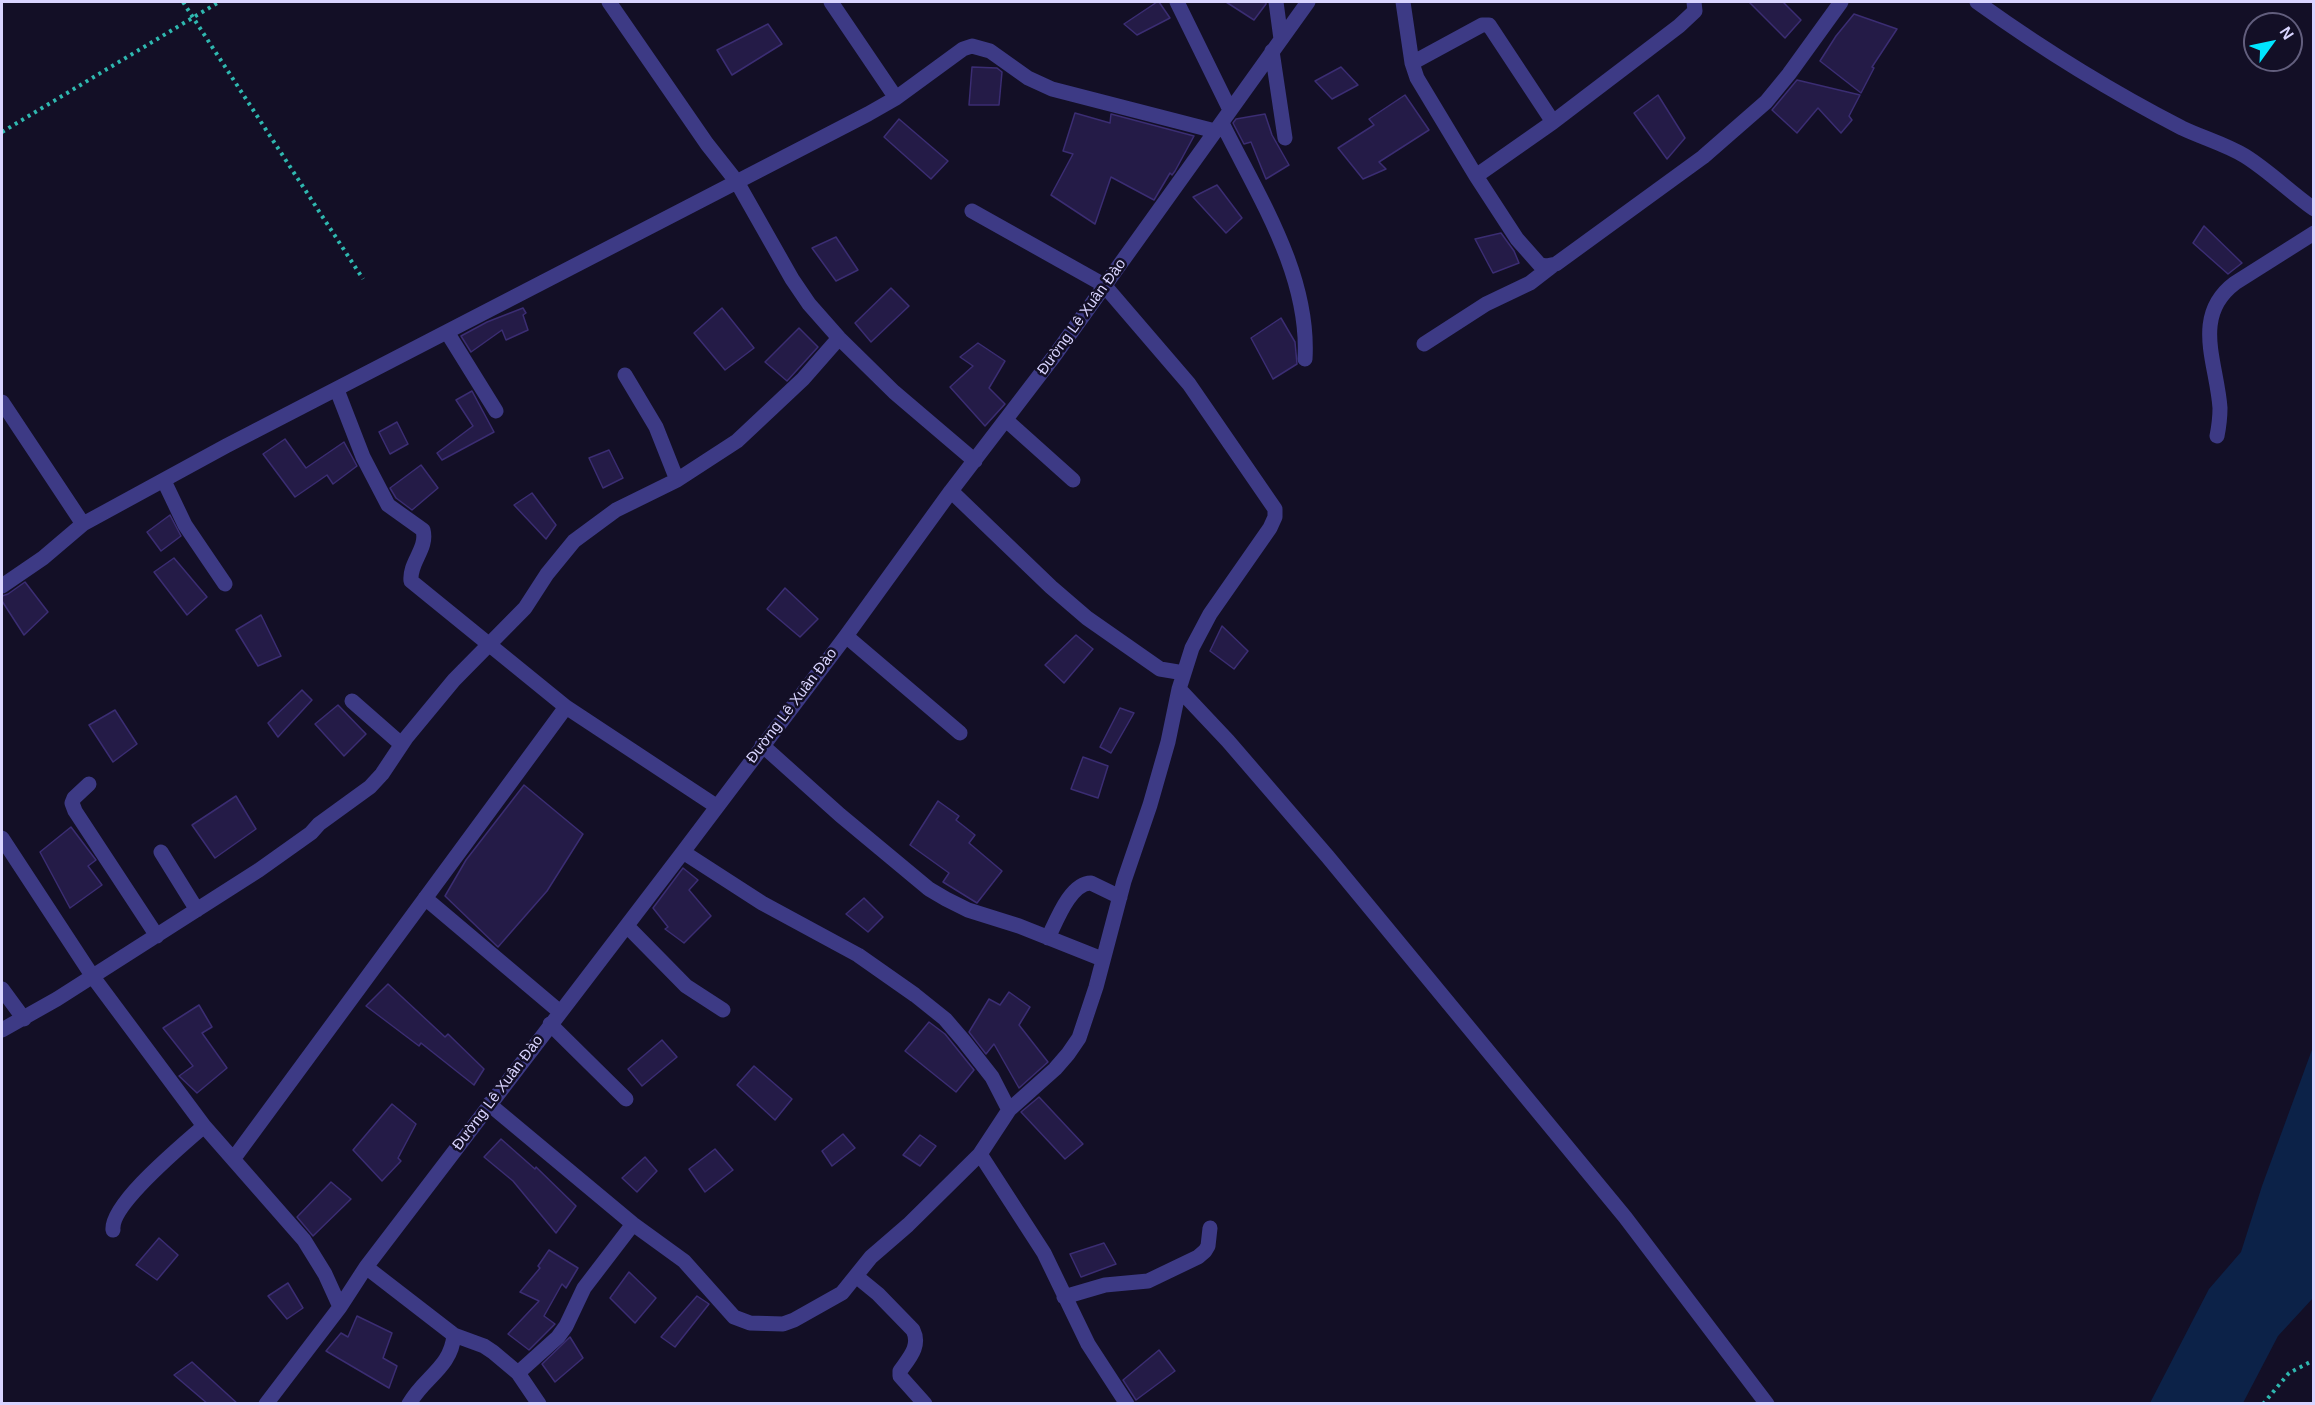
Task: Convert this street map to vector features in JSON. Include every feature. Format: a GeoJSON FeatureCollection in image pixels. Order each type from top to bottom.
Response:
{"type":"FeatureCollection","features":[{"type":"Feature","properties":{"kind":"street"},"geometry":{"type":"LineString","coordinates":[[609,2],[707,144],[737,182],[792,279],[809,304],[839,338],[894,392],[975,461]]}},
{"type":"Feature","properties":{"kind":"street"},"geometry":{"type":"LineString","coordinates":[[831,2],[896,98]]}},
{"type":"Feature","properties":{"kind":"street"},"geometry":{"type":"LineString","coordinates":[[1177,2],[1222,121],[1289,260],[1300,292],[1304,316],[1305,359]]}},
{"type":"Feature","properties":{"kind":"street"},"geometry":{"type":"LineString","coordinates":[[1276,2],[1277,45],[1285,138]]}},
{"type":"Feature","properties":{"kind":"street","name":"Đường Lê Xuân Đào"},"geometry":{"type":"LineString","coordinates":[[266,1404],[340,1307],[366,1267],[683,852],[1055,355],[1308,2]]}},
{"type":"Feature","properties":{"kind":"street"},"geometry":{"type":"LineString","coordinates":[[1403,2],[1412,63],[1417,78],[1476,176],[1518,239],[1540,264],[1552,266]]}},
{"type":"Feature","properties":{"kind":"street"},"geometry":{"type":"LineString","coordinates":[[1476,176],[1553,122],[1679,26],[1695,11],[1694,2]]}},
{"type":"Feature","properties":{"kind":"street"},"geometry":{"type":"LineString","coordinates":[[1424,344],[1486,304],[1530,283],[1703,157],[1766,102],[1841,2]]}},
{"type":"Feature","properties":{"kind":"street"},"geometry":{"type":"LineString","coordinates":[[1977,2],[2011,26],[2132,100],[2185,129],[2245,156],[2313,208]]}},
{"type":"Feature","properties":{"kind":"street"},"geometry":{"type":"LineString","coordinates":[[1412,63],[1482,25],[1489,26],[1553,122]]}},
{"type":"Feature","properties":{"kind":"street"},"geometry":{"type":"LineString","coordinates":[[2,586],[43,558],[83,524],[226,446],[338,390],[896,98],[963,49],[972,46],[990,51],[1021,74],[1052,89],[1222,121]]}},
{"type":"Feature","properties":{"kind":"street"},"geometry":{"type":"LineString","coordinates":[[489,1104],[633,1224],[684,1261],[734,1317],[750,1323],[773,1325],[794,1320],[842,1293],[871,1257],[908,1225],[980,1154],[1009,1110],[1055,1069],[1073,1046],[1086,1021],[1120,897],[1168,742],[1179,689],[1192,648],[1205,622],[1270,528],[1275,517],[1275,509],[1189,384],[1104,285],[972,211]]}},
{"type":"Feature","properties":{"kind":"street"},"geometry":{"type":"LineString","coordinates":[[2217,435],[2220,406],[2209,332],[2216,306],[2235,283],[2313,233]]}},
{"type":"Feature","properties":{"kind":"street"},"geometry":{"type":"LineString","coordinates":[[447,332],[496,411]]}},
{"type":"Feature","properties":{"kind":"street"},"geometry":{"type":"LineString","coordinates":[[2,1030],[24,1019],[197,910],[311,833],[319,824],[369,787],[382,774],[401,744],[454,680],[525,608],[547,574],[574,542],[616,510],[677,480],[737,441],[802,380],[839,338]]}},
{"type":"Feature","properties":{"kind":"street"},"geometry":{"type":"LineString","coordinates":[[625,375],[656,427],[677,480]]}},
{"type":"Feature","properties":{"kind":"street"},"geometry":{"type":"LineString","coordinates":[[338,390],[363,457],[388,506],[423,531],[425,538],[410,575],[411,581],[566,707],[717,806]]}},
{"type":"Feature","properties":{"kind":"street"},"geometry":{"type":"LineString","coordinates":[[2,402],[83,524]]}},
{"type":"Feature","properties":{"kind":"street"},"geometry":{"type":"LineString","coordinates":[[1006,420],[1073,480]]}},
{"type":"Feature","properties":{"kind":"street"},"geometry":{"type":"LineString","coordinates":[[164,481],[185,525],[225,584]]}},
{"type":"Feature","properties":{"kind":"street"},"geometry":{"type":"LineString","coordinates":[[951,491],[1051,587],[1087,618],[1160,669],[1184,673]]}},
{"type":"Feature","properties":{"kind":"street"},"geometry":{"type":"LineString","coordinates":[[846,636],[960,733]]}},
{"type":"Feature","properties":{"kind":"street"},"geometry":{"type":"LineString","coordinates":[[1179,689],[1228,741],[1328,857],[1625,1216],[1767,1404]]}},
{"type":"Feature","properties":{"kind":"street"},"geometry":{"type":"LineString","coordinates":[[352,701],[401,744]]}},
{"type":"Feature","properties":{"kind":"street"},"geometry":{"type":"LineString","coordinates":[[234,1158],[566,707]]}},
{"type":"Feature","properties":{"kind":"street"},"geometry":{"type":"LineString","coordinates":[[762,745],[840,815],[929,889],[968,910],[1102,959]]}},
{"type":"Feature","properties":{"kind":"street"},"geometry":{"type":"LineString","coordinates":[[89,784],[74,798],[72,803],[75,811],[157,936]]}},
{"type":"Feature","properties":{"kind":"street"},"geometry":{"type":"LineString","coordinates":[[2,838],[93,976],[204,1126],[304,1240],[325,1274],[340,1307]]}},
{"type":"Feature","properties":{"kind":"street"},"geometry":{"type":"LineString","coordinates":[[161,852],[197,910]]}},
{"type":"Feature","properties":{"kind":"street"},"geometry":{"type":"LineString","coordinates":[[683,852],[762,903],[858,955],[915,995],[945,1019],[963,1040],[992,1077],[1009,1110]]}},
{"type":"Feature","properties":{"kind":"street"},"geometry":{"type":"LineString","coordinates":[[1048,938],[1069,897],[1079,886],[1091,883],[1120,897]]}},
{"type":"Feature","properties":{"kind":"street"},"geometry":{"type":"LineString","coordinates":[[425,898],[555,1018],[626,1099]]}},
{"type":"Feature","properties":{"kind":"street"},"geometry":{"type":"LineString","coordinates":[[627,926],[686,986],[723,1010]]}},
{"type":"Feature","properties":{"kind":"street"},"geometry":{"type":"LineString","coordinates":[[2,989],[24,1019]]}},
{"type":"Feature","properties":{"kind":"street"},"geometry":{"type":"LineString","coordinates":[[113,1230],[113,1218],[137,1188],[204,1126]]}},
{"type":"Feature","properties":{"kind":"street"},"geometry":{"type":"LineString","coordinates":[[980,1154],[1044,1253],[1088,1344],[1127,1404]]}},
{"type":"Feature","properties":{"kind":"street"},"geometry":{"type":"LineString","coordinates":[[518,1373],[558,1337],[566,1326],[584,1288],[633,1224]]}},
{"type":"Feature","properties":{"kind":"street"},"geometry":{"type":"LineString","coordinates":[[1065,1297],[1105,1285],[1148,1281],[1198,1257],[1208,1246],[1210,1228]]}},
{"type":"Feature","properties":{"kind":"street"},"geometry":{"type":"LineString","coordinates":[[366,1267],[454,1335],[484,1346],[518,1373],[539,1404]]}},
{"type":"Feature","properties":{"kind":"street"},"geometry":{"type":"LineString","coordinates":[[856,1276],[878,1294],[913,1330],[916,1347],[900,1371],[900,1376],[925,1404]]}},
{"type":"Feature","properties":{"kind":"street"},"geometry":{"type":"LineString","coordinates":[[409,1404],[426,1381],[445,1364],[451,1353],[454,1335]]}},
{"type":"Feature","properties":{"kind":"path"},"geometry":{"type":"LineString","coordinates":[[183,2],[363,279]]}},
{"type":"Feature","properties":{"kind":"path"},"geometry":{"type":"LineString","coordinates":[[2,132],[192,16],[219,2]]}},
{"type":"Feature","properties":{"kind":"path"},"geometry":{"type":"LineString","coordinates":[[2263,1404],[2289,1373],[2313,1360]]}},
{"type":"Feature","properties":{"kind":"water"},"geometry":{"type":"Polygon","coordinates":[[[2313,1047],[2313,1298],[2278,1336],[2243,1403],[2150,1403],[2209,1289],[2241,1252],[2262,1186],[2313,1047]]]}},
{"type":"Feature","properties":{"kind":"building"},"geometry":{"type":"Polygon","coordinates":[[[1157,2],[1170,18],[1137,35],[1124,24],[1157,2]]]}},
{"type":"Feature","properties":{"kind":"building"},"geometry":{"type":"Polygon","coordinates":[[[1226,2],[1266,2],[1266,4],[1254,20],[1226,2]]]}},
{"type":"Feature","properties":{"kind":"building"},"geometry":{"type":"Polygon","coordinates":[[[1749,2],[1783,2],[1801,20],[1785,38],[1749,2]]]}},
{"type":"Feature","properties":{"kind":"building"},"geometry":{"type":"Polygon","coordinates":[[[1854,14],[1897,29],[1872,67],[1874,68],[1861,93],[1820,61],[1854,14]]]}},
{"type":"Feature","properties":{"kind":"building"},"geometry":{"type":"Polygon","coordinates":[[[768,24],[782,44],[732,75],[717,50],[768,24]]]}},
{"type":"Feature","properties":{"kind":"building"},"geometry":{"type":"Polygon","coordinates":[[[972,67],[997,68],[1002,72],[999,105],[969,105],[972,67]]]}},
{"type":"Feature","properties":{"kind":"building"},"geometry":{"type":"Polygon","coordinates":[[[1341,67],[1358,85],[1332,99],[1315,81],[1341,67]]]}},
{"type":"Feature","properties":{"kind":"building"},"geometry":{"type":"Polygon","coordinates":[[[1797,80],[1860,95],[1849,116],[1852,120],[1841,133],[1818,108],[1797,133],[1772,110],[1797,80]]]}},
{"type":"Feature","properties":{"kind":"building"},"geometry":{"type":"Polygon","coordinates":[[[1405,95],[1429,130],[1379,162],[1386,169],[1363,179],[1338,148],[1374,125],[1369,119],[1405,95]]]}},
{"type":"Feature","properties":{"kind":"building"},"geometry":{"type":"Polygon","coordinates":[[[1658,95],[1685,138],[1667,159],[1634,113],[1658,95]]]}},
{"type":"Feature","properties":{"kind":"building"},"geometry":{"type":"Polygon","coordinates":[[[1075,113],[1110,123],[1111,114],[1194,136],[1175,171],[1172,175],[1170,173],[1154,200],[1111,177],[1095,224],[1051,195],[1073,154],[1063,151],[1075,113]]]}},
{"type":"Feature","properties":{"kind":"building"},"geometry":{"type":"Polygon","coordinates":[[[1265,114],[1272,135],[1289,165],[1266,179],[1251,142],[1244,144],[1233,123],[1236,119],[1265,114]]]}},
{"type":"Feature","properties":{"kind":"building"},"geometry":{"type":"Polygon","coordinates":[[[899,119],[948,161],[931,179],[884,137],[899,119]]]}},
{"type":"Feature","properties":{"kind":"building"},"geometry":{"type":"Polygon","coordinates":[[[1217,185],[1242,218],[1226,233],[1193,197],[1217,185]]]}},
{"type":"Feature","properties":{"kind":"building"},"geometry":{"type":"Polygon","coordinates":[[[2204,226],[2242,263],[2228,274],[2193,243],[2204,226]]]}},
{"type":"Feature","properties":{"kind":"building"},"geometry":{"type":"Polygon","coordinates":[[[1501,233],[1514,251],[1519,263],[1493,273],[1475,239],[1501,233]]]}},
{"type":"Feature","properties":{"kind":"building"},"geometry":{"type":"Polygon","coordinates":[[[836,237],[858,270],[836,281],[812,248],[836,237]]]}},
{"type":"Feature","properties":{"kind":"building"},"geometry":{"type":"Polygon","coordinates":[[[891,288],[909,306],[871,342],[855,323],[891,288]]]}},
{"type":"Feature","properties":{"kind":"building"},"geometry":{"type":"Polygon","coordinates":[[[523,308],[526,313],[523,315],[528,330],[506,340],[502,330],[471,352],[461,336],[487,322],[523,308]]]}},
{"type":"Feature","properties":{"kind":"building"},"geometry":{"type":"Polygon","coordinates":[[[722,308],[754,348],[725,370],[694,333],[722,308]]]}},
{"type":"Feature","properties":{"kind":"building"},"geometry":{"type":"Polygon","coordinates":[[[1281,318],[1295,342],[1297,364],[1273,379],[1251,338],[1281,318]]]}},
{"type":"Feature","properties":{"kind":"building"},"geometry":{"type":"Polygon","coordinates":[[[799,328],[818,347],[787,381],[765,362],[799,328]]]}},
{"type":"Feature","properties":{"kind":"building"},"geometry":{"type":"Polygon","coordinates":[[[978,343],[1005,361],[989,388],[1005,404],[985,426],[950,387],[973,366],[960,357],[978,343]]]}},
{"type":"Feature","properties":{"kind":"building"},"geometry":{"type":"Polygon","coordinates":[[[472,391],[494,432],[442,460],[437,453],[473,426],[456,400],[472,391]]]}},
{"type":"Feature","properties":{"kind":"building"},"geometry":{"type":"Polygon","coordinates":[[[397,422],[408,444],[390,454],[379,432],[397,422]]]}},
{"type":"Feature","properties":{"kind":"building"},"geometry":{"type":"Polygon","coordinates":[[[285,439],[306,468],[344,442],[357,466],[333,484],[327,475],[295,497],[263,454],[285,439]]]}},
{"type":"Feature","properties":{"kind":"building"},"geometry":{"type":"Polygon","coordinates":[[[609,450],[623,478],[603,488],[589,458],[609,450]]]}},
{"type":"Feature","properties":{"kind":"building"},"geometry":{"type":"Polygon","coordinates":[[[421,465],[438,488],[412,510],[396,498],[390,488],[421,465]]]}},
{"type":"Feature","properties":{"kind":"building"},"geometry":{"type":"Polygon","coordinates":[[[532,493],[556,525],[546,539],[514,505],[532,493]]]}},
{"type":"Feature","properties":{"kind":"building"},"geometry":{"type":"Polygon","coordinates":[[[170,515],[181,536],[161,551],[147,532],[170,515]]]}},
{"type":"Feature","properties":{"kind":"building"},"geometry":{"type":"Polygon","coordinates":[[[174,558],[207,597],[187,615],[154,572],[174,558]]]}},
{"type":"Feature","properties":{"kind":"building"},"geometry":{"type":"Polygon","coordinates":[[[25,582],[48,612],[24,635],[2,601],[2,596],[25,582]]]}},
{"type":"Feature","properties":{"kind":"building"},"geometry":{"type":"Polygon","coordinates":[[[785,588],[818,619],[800,637],[767,609],[785,588]]]}},
{"type":"Feature","properties":{"kind":"building"},"geometry":{"type":"Polygon","coordinates":[[[261,615],[281,656],[258,666],[236,630],[261,615]]]}},
{"type":"Feature","properties":{"kind":"building"},"geometry":{"type":"Polygon","coordinates":[[[1222,626],[1248,651],[1234,669],[1210,651],[1222,626]]]}},
{"type":"Feature","properties":{"kind":"building"},"geometry":{"type":"Polygon","coordinates":[[[1076,635],[1093,649],[1064,683],[1045,665],[1076,635]]]}},
{"type":"Feature","properties":{"kind":"building"},"geometry":{"type":"Polygon","coordinates":[[[302,690],[312,700],[278,737],[268,723],[302,690]]]}},
{"type":"Feature","properties":{"kind":"building"},"geometry":{"type":"Polygon","coordinates":[[[338,705],[366,734],[344,756],[315,724],[338,705]]]}},
{"type":"Feature","properties":{"kind":"building"},"geometry":{"type":"Polygon","coordinates":[[[1120,708],[1134,713],[1111,753],[1100,747],[1120,708]]]}},
{"type":"Feature","properties":{"kind":"building"},"geometry":{"type":"Polygon","coordinates":[[[115,710],[137,744],[113,762],[89,725],[115,710]]]}},
{"type":"Feature","properties":{"kind":"building"},"geometry":{"type":"Polygon","coordinates":[[[1083,757],[1108,766],[1098,798],[1071,789],[1083,757]]]}},
{"type":"Feature","properties":{"kind":"building"},"geometry":{"type":"Polygon","coordinates":[[[524,785],[583,834],[547,891],[498,947],[445,896],[466,860],[524,785]]]}},
{"type":"Feature","properties":{"kind":"building"},"geometry":{"type":"Polygon","coordinates":[[[236,796],[256,829],[215,858],[192,825],[236,796]]]}},
{"type":"Feature","properties":{"kind":"building"},"geometry":{"type":"Polygon","coordinates":[[[938,801],[959,816],[956,820],[975,835],[969,843],[1002,871],[977,903],[943,882],[949,873],[910,845],[938,801]]]}},
{"type":"Feature","properties":{"kind":"building"},"geometry":{"type":"Polygon","coordinates":[[[71,827],[96,860],[88,866],[102,885],[70,908],[40,852],[71,827]]]}},
{"type":"Feature","properties":{"kind":"building"},"geometry":{"type":"Polygon","coordinates":[[[683,868],[698,880],[689,890],[711,916],[684,943],[665,929],[668,927],[653,908],[683,868]]]}},
{"type":"Feature","properties":{"kind":"building"},"geometry":{"type":"Polygon","coordinates":[[[864,898],[883,917],[868,932],[846,914],[864,898]]]}},
{"type":"Feature","properties":{"kind":"building"},"geometry":{"type":"Polygon","coordinates":[[[388,984],[445,1037],[448,1034],[484,1069],[474,1085],[421,1043],[419,1046],[366,1006],[388,984]]]}},
{"type":"Feature","properties":{"kind":"building"},"geometry":{"type":"Polygon","coordinates":[[[1009,992],[1030,1007],[1019,1025],[1048,1062],[1019,1088],[994,1044],[986,1054],[969,1032],[989,999],[1000,1005],[1009,992]]]}},
{"type":"Feature","properties":{"kind":"building"},"geometry":{"type":"Polygon","coordinates":[[[199,1005],[212,1027],[202,1033],[227,1068],[197,1093],[179,1076],[193,1066],[163,1028],[199,1005]]]}},
{"type":"Feature","properties":{"kind":"building"},"geometry":{"type":"Polygon","coordinates":[[[929,1022],[945,1034],[974,1070],[956,1092],[905,1051],[929,1022]]]}},
{"type":"Feature","properties":{"kind":"building"},"geometry":{"type":"Polygon","coordinates":[[[662,1040],[677,1057],[642,1086],[628,1069],[662,1040]]]}},
{"type":"Feature","properties":{"kind":"building"},"geometry":{"type":"Polygon","coordinates":[[[754,1066],[792,1099],[775,1120],[737,1085],[754,1066]]]}},
{"type":"Feature","properties":{"kind":"building"},"geometry":{"type":"Polygon","coordinates":[[[1039,1097],[1083,1144],[1065,1159],[1021,1112],[1039,1097]]]}},
{"type":"Feature","properties":{"kind":"building"},"geometry":{"type":"Polygon","coordinates":[[[392,1104],[416,1124],[398,1158],[401,1161],[382,1181],[353,1150],[392,1104]]]}},
{"type":"Feature","properties":{"kind":"building"},"geometry":{"type":"Polygon","coordinates":[[[843,1134],[855,1148],[832,1166],[822,1151],[843,1134]]]}},
{"type":"Feature","properties":{"kind":"building"},"geometry":{"type":"Polygon","coordinates":[[[920,1135],[936,1146],[920,1166],[903,1155],[920,1135]]]}},
{"type":"Feature","properties":{"kind":"building"},"geometry":{"type":"Polygon","coordinates":[[[501,1139],[535,1169],[536,1167],[576,1206],[556,1233],[513,1181],[484,1157],[501,1139]]]}},
{"type":"Feature","properties":{"kind":"building"},"geometry":{"type":"Polygon","coordinates":[[[715,1149],[733,1170],[705,1192],[689,1169],[715,1149]]]}},
{"type":"Feature","properties":{"kind":"building"},"geometry":{"type":"Polygon","coordinates":[[[645,1157],[657,1171],[637,1192],[622,1178],[645,1157]]]}},
{"type":"Feature","properties":{"kind":"building"},"geometry":{"type":"Polygon","coordinates":[[[331,1182],[351,1199],[313,1236],[297,1217],[331,1182]]]}},
{"type":"Feature","properties":{"kind":"building"},"geometry":{"type":"Polygon","coordinates":[[[159,1238],[178,1255],[157,1280],[136,1265],[159,1238]]]}},
{"type":"Feature","properties":{"kind":"building"},"geometry":{"type":"Polygon","coordinates":[[[1104,1243],[1116,1264],[1081,1277],[1070,1254],[1104,1243]]]}},
{"type":"Feature","properties":{"kind":"building"},"geometry":{"type":"Polygon","coordinates":[[[549,1250],[578,1268],[566,1288],[562,1284],[544,1316],[555,1324],[529,1350],[508,1334],[539,1301],[520,1292],[540,1268],[538,1266],[549,1250]]]}},
{"type":"Feature","properties":{"kind":"building"},"geometry":{"type":"Polygon","coordinates":[[[629,1272],[656,1298],[635,1323],[610,1298],[629,1272]]]}},
{"type":"Feature","properties":{"kind":"building"},"geometry":{"type":"Polygon","coordinates":[[[288,1283],[303,1308],[287,1319],[268,1296],[288,1283]]]}},
{"type":"Feature","properties":{"kind":"building"},"geometry":{"type":"Polygon","coordinates":[[[697,1296],[709,1304],[675,1347],[661,1337],[697,1296]]]}},
{"type":"Feature","properties":{"kind":"building"},"geometry":{"type":"Polygon","coordinates":[[[357,1316],[392,1333],[383,1358],[397,1366],[389,1388],[326,1351],[341,1333],[348,1337],[357,1316]]]}},
{"type":"Feature","properties":{"kind":"building"},"geometry":{"type":"Polygon","coordinates":[[[570,1337],[583,1358],[555,1382],[542,1364],[570,1337]]]}},
{"type":"Feature","properties":{"kind":"building"},"geometry":{"type":"Polygon","coordinates":[[[1159,1350],[1175,1371],[1136,1400],[1123,1380],[1159,1350]]]}},
{"type":"Feature","properties":{"kind":"building"},"geometry":{"type":"Polygon","coordinates":[[[192,1362],[238,1404],[208,1404],[174,1375],[192,1362]]]}}]}
